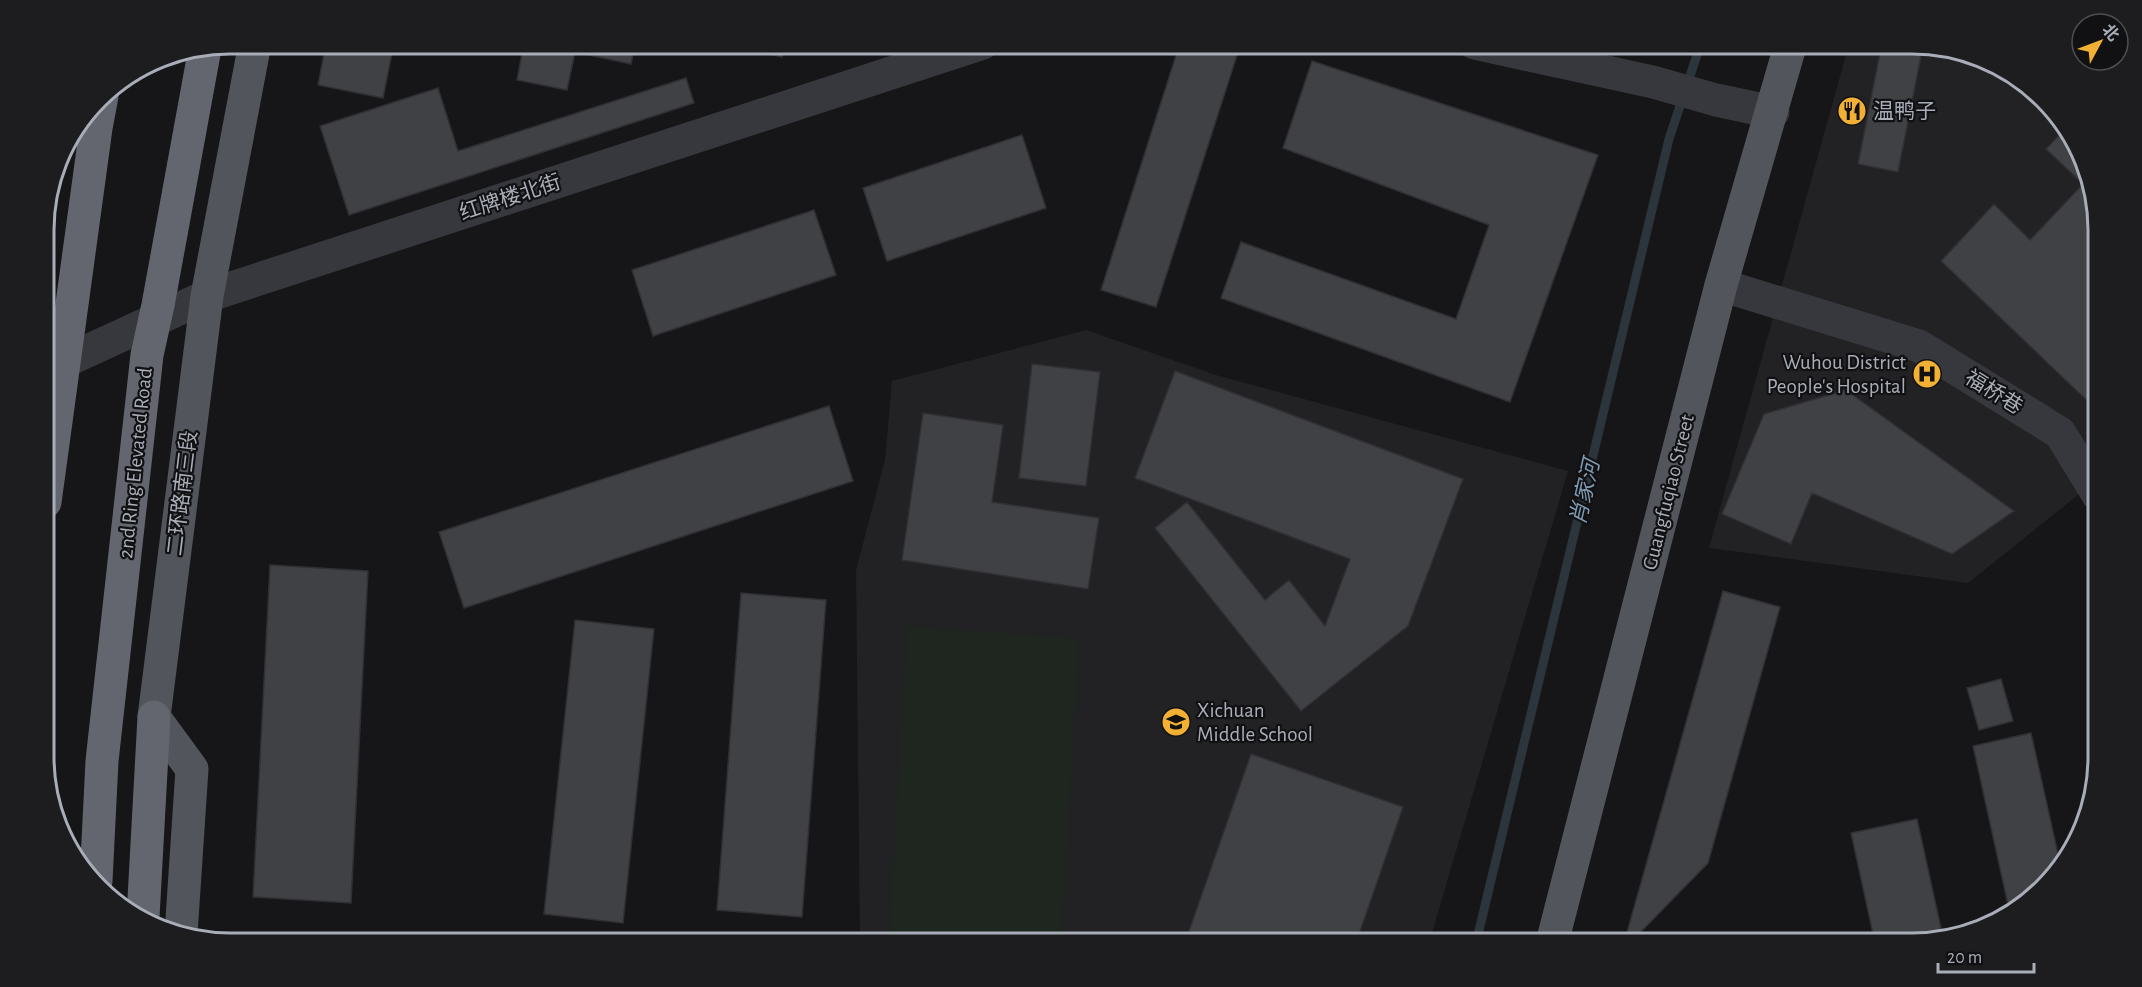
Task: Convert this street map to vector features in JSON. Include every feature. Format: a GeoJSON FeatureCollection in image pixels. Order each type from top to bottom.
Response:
{"type":"FeatureCollection","features":[{"type":"Feature","properties":{"kind":"highway","name":"2nd Ring Elevated Road"},"geometry":{"type":"LineString","coordinates":[[96,872],[102,761],[147,355],[203,56]]}},
{"type":"Feature","properties":{"kind":"highway"},"geometry":{"type":"LineString","coordinates":[[54,438],[100,111]]}},
{"type":"Feature","properties":{"kind":"highway"},"geometry":{"type":"LineString","coordinates":[[143,910],[154,717]]}},
{"type":"Feature","properties":{"kind":"main road","name":"二环路南三段"},"geometry":{"type":"LineString","coordinates":[[154,717],[207,296],[253,54]]}},
{"type":"Feature","properties":{"kind":"main road","name":"Guangfuqiao Street"},"geometry":{"type":"LineString","coordinates":[[1555,933],[1721,285],[1788,54]]}},
{"type":"Feature","properties":{"kind":"main road"},"geometry":{"type":"LineString","coordinates":[[154,717],[192,769],[182,926]]}},
{"type":"Feature","properties":{"kind":"street","name":"红牌楼北街"},"geometry":{"type":"LineString","coordinates":[[54,366],[207,296],[952,54]]}},
{"type":"Feature","properties":{"kind":"street"},"geometry":{"type":"LineString","coordinates":[[1521,54],[1653,82],[1716,100],[1773,112]]}},
{"type":"Feature","properties":{"kind":"street","name":"福桥巷"},"geometry":{"type":"LineString","coordinates":[[1721,285],[1919,346],[2060,433],[2088,479]]}},
{"type":"Feature","properties":{"kind":"shaded area","name":"Wuhou District People's Hospital"},"geometry":{"type":"Polygon","coordinates":[[[1846,54],[1912,54],[1946,57],[1979,67],[2019,90],[2037,105],[2064,142],[2075,163],[2086,207],[2088,230],[2088,487],[1968,583],[1709,548],[1846,54]]]}},
{"type":"Feature","properties":{"kind":"shaded area","name":"Xichuan Middle School"},"geometry":{"type":"Polygon","coordinates":[[[1086,330],[1216,375],[1568,471],[1432,933],[860,933],[856,570],[885,460],[892,381],[1086,330]]]}},
{"type":"Feature","properties":{"kind":"shaded area"},"geometry":{"type":"Polygon","coordinates":[[[907,627],[1079,638],[1062,933],[890,933],[907,627]]]}},
{"type":"Feature","properties":{"kind":"building"},"geometry":{"type":"Polygon","coordinates":[[[324,54],[392,54],[383,98],[318,85],[324,54]]]}},
{"type":"Feature","properties":{"kind":"building"},"geometry":{"type":"Polygon","coordinates":[[[522,54],[575,54],[567,90],[517,80],[522,54]]]}},
{"type":"Feature","properties":{"kind":"building"},"geometry":{"type":"Polygon","coordinates":[[[584,54],[633,54],[631,64],[584,54]]]}},
{"type":"Feature","properties":{"kind":"building"},"geometry":{"type":"Polygon","coordinates":[[[1176,54],[1237,54],[1156,307],[1101,290],[1176,54]]]}},
{"type":"Feature","properties":{"kind":"building"},"geometry":{"type":"Polygon","coordinates":[[[1880,54],[1921,55],[1898,172],[1858,164],[1880,54]]]}},
{"type":"Feature","properties":{"kind":"building"},"geometry":{"type":"Polygon","coordinates":[[[1312,61],[1598,155],[1510,402],[1221,298],[1241,242],[1456,319],[1489,225],[1283,148],[1312,61]]]}},
{"type":"Feature","properties":{"kind":"building"},"geometry":{"type":"Polygon","coordinates":[[[686,78],[694,103],[349,215],[320,126],[438,88],[458,151],[686,78]]]}},
{"type":"Feature","properties":{"kind":"building"},"geometry":{"type":"Polygon","coordinates":[[[1022,135],[1046,208],[887,261],[863,188],[1022,135]]]}},
{"type":"Feature","properties":{"kind":"building"},"geometry":{"type":"Polygon","coordinates":[[[2059,135],[2075,163],[2082,183],[2046,149],[2059,135]]]}},
{"type":"Feature","properties":{"kind":"building"},"geometry":{"type":"Polygon","coordinates":[[[2082,185],[2088,230],[2088,401],[1941,261],[1994,204],[2030,240],[2082,185]]]}},
{"type":"Feature","properties":{"kind":"building"},"geometry":{"type":"Polygon","coordinates":[[[814,210],[836,275],[653,336],[632,270],[814,210]]]}},
{"type":"Feature","properties":{"kind":"building"},"geometry":{"type":"Polygon","coordinates":[[[1032,364],[1100,372],[1086,486],[1019,478],[1032,364]]]}},
{"type":"Feature","properties":{"kind":"building"},"geometry":{"type":"Polygon","coordinates":[[[1175,371],[1463,479],[1408,626],[1301,711],[1155,528],[1187,502],[1265,600],[1289,580],[1325,626],[1350,559],[1135,478],[1175,371]]]}},
{"type":"Feature","properties":{"kind":"building"},"geometry":{"type":"Polygon","coordinates":[[[1846,390],[2014,511],[1952,554],[1812,493],[1791,544],[1722,514],[1764,414],[1846,390]]]}},
{"type":"Feature","properties":{"kind":"building"},"geometry":{"type":"Polygon","coordinates":[[[829,406],[853,481],[464,608],[439,532],[829,406]]]}},
{"type":"Feature","properties":{"kind":"building"},"geometry":{"type":"Polygon","coordinates":[[[923,413],[1003,425],[992,502],[1099,518],[1088,589],[902,560],[923,413]]]}},
{"type":"Feature","properties":{"kind":"building"},"geometry":{"type":"Polygon","coordinates":[[[270,565],[368,571],[351,903],[253,897],[270,565]]]}},
{"type":"Feature","properties":{"kind":"building"},"geometry":{"type":"Polygon","coordinates":[[[1723,591],[1780,607],[1708,863],[1640,933],[1627,933],[1723,591]]]}},
{"type":"Feature","properties":{"kind":"building"},"geometry":{"type":"Polygon","coordinates":[[[741,593],[826,600],[802,917],[717,910],[741,593]]]}},
{"type":"Feature","properties":{"kind":"building"},"geometry":{"type":"Polygon","coordinates":[[[575,620],[654,629],[623,923],[544,914],[575,620]]]}},
{"type":"Feature","properties":{"kind":"building"},"geometry":{"type":"Polygon","coordinates":[[[2001,679],[2013,721],[1979,730],[1967,688],[2001,679]]]}},
{"type":"Feature","properties":{"kind":"building"},"geometry":{"type":"Polygon","coordinates":[[[2031,733],[2058,854],[2037,882],[2008,904],[1973,746],[2031,733]]]}},
{"type":"Feature","properties":{"kind":"building"},"geometry":{"type":"Polygon","coordinates":[[[1251,754],[1403,807],[1359,933],[1188,933],[1251,754]]]}},
{"type":"Feature","properties":{"kind":"building"},"geometry":{"type":"Polygon","coordinates":[[[1917,819],[1942,931],[1873,933],[1851,833],[1917,819]]]}},
{"type":"Feature","properties":{"kind":"waterway","name":"肖家河"},"geometry":{"type":"LineString","coordinates":[[1478,933],[1669,139],[1697,54]]}},
{"type":"Feature","properties":{"kind":"place","name":"温鸭子"},"geometry":{"type":"Point","coordinates":[1852,111]}},
{"type":"Feature","properties":{"kind":"place","name":"Wuhou District People's Hospital"},"geometry":{"type":"Point","coordinates":[1927,374]}},
{"type":"Feature","properties":{"kind":"place","name":"Xichuan Middle School"},"geometry":{"type":"Point","coordinates":[1176,722]}}]}
